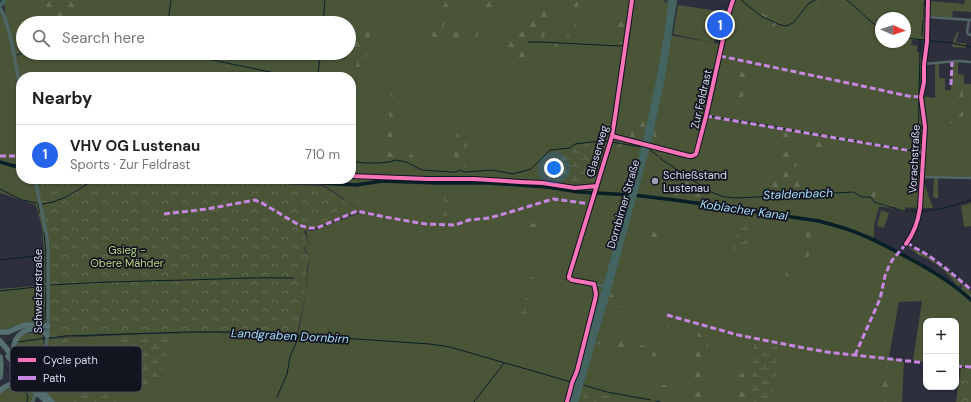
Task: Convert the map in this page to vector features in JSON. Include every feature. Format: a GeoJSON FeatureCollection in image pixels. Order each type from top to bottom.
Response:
{"type":"FeatureCollection","features":[{"type":"Feature","properties":{"kind":"highway"},"geometry":{"type":"LineString","coordinates":[[0,332],[8,332],[24,325],[48,326]]}},
{"type":"Feature","properties":{"kind":"highway"},"geometry":{"type":"LineString","coordinates":[[15,346],[15,342],[21,333],[30,329],[41,330],[47,337]]}},
{"type":"Feature","properties":{"kind":"highway"},"geometry":{"type":"LineString","coordinates":[[0,341],[10,353]]}},
{"type":"Feature","properties":{"kind":"highway"},"geometry":{"type":"LineString","coordinates":[[0,347],[10,359]]}},
{"type":"Feature","properties":{"kind":"highway"},"geometry":{"type":"LineString","coordinates":[[0,356],[0,377]]}},
{"type":"Feature","properties":{"kind":"highway"},"geometry":{"type":"LineString","coordinates":[[0,391],[2,388],[10,384]]}},
{"type":"Feature","properties":{"kind":"highway"},"geometry":{"type":"LineString","coordinates":[[39,392],[48,402]]}},
{"type":"Feature","properties":{"kind":"main road","name":"Dornbirner Straße"},"geometry":{"type":"LineString","coordinates":[[634,190],[656,97],[671,0]]}},
{"type":"Feature","properties":{"kind":"main road","name":"Dornbirner Straße"},"geometry":{"type":"LineString","coordinates":[[579,385],[630,203],[649,142],[662,81],[675,0]]}},
{"type":"Feature","properties":{"kind":"main road"},"geometry":{"type":"LineString","coordinates":[[3,3],[4,16],[14,50],[18,72]]}},
{"type":"Feature","properties":{"kind":"main road","name":"Schweizerstraße"},"geometry":{"type":"LineString","coordinates":[[36,184],[47,237],[48,252],[48,326],[46,346]]}},
{"type":"Feature","properties":{"kind":"main road"},"geometry":{"type":"LineString","coordinates":[[572,402],[579,385]]}},
{"type":"Feature","properties":{"kind":"main road"},"geometry":{"type":"LineString","coordinates":[[576,402],[579,385]]}},
{"type":"Feature","properties":{"kind":"main road","name":"Schweizerstraße"},"geometry":{"type":"LineString","coordinates":[[33,402],[35,392]]}},
{"type":"Feature","properties":{"kind":"street","name":"Glaserweg"},"geometry":{"type":"LineString","coordinates":[[607,287],[568,278],[612,136],[632,0]]}},
{"type":"Feature","properties":{"kind":"street","name":"Zur Feldrast"},"geometry":{"type":"LineString","coordinates":[[650,146],[689,156],[696,154],[733,0]]}},
{"type":"Feature","properties":{"kind":"street","name":"Vorachstraße"},"geometry":{"type":"LineString","coordinates":[[906,244],[914,231],[918,220],[922,178],[925,128],[921,97],[924,82],[924,64],[927,42],[928,0]]}},
{"type":"Feature","properties":{"kind":"street"},"geometry":{"type":"LineString","coordinates":[[927,17],[970,20],[967,32],[971,35]]}},
{"type":"Feature","properties":{"kind":"street"},"geometry":{"type":"LineString","coordinates":[[924,64],[958,61],[971,62]]}},
{"type":"Feature","properties":{"kind":"street"},"geometry":{"type":"LineString","coordinates":[[612,136],[643,144]]}},
{"type":"Feature","properties":{"kind":"street","name":"Vorachstraße"},"geometry":{"type":"LineString","coordinates":[[922,178],[971,178]]}},
{"type":"Feature","properties":{"kind":"green space"},"geometry":{"type":"Polygon","coordinates":[[[5,0],[665,0],[664,2],[666,3],[667,0],[671,0],[668,35],[710,42],[673,34],[678,5],[718,11],[714,43],[721,44],[734,0],[925,0],[926,39],[912,40],[911,45],[917,46],[917,52],[921,53],[920,96],[935,98],[935,64],[939,63],[939,78],[945,78],[945,90],[951,90],[952,62],[958,61],[958,74],[964,75],[964,84],[971,84],[971,178],[922,178],[933,208],[879,207],[874,225],[874,239],[827,222],[810,219],[704,202],[630,194],[630,196],[818,222],[849,231],[887,248],[930,272],[971,301],[971,367],[959,367],[959,318],[923,318],[923,362],[913,360],[922,301],[899,302],[889,357],[904,362],[902,402],[55,402],[47,392],[142,392],[142,346],[47,346],[48,339],[194,333],[250,333],[298,336],[310,260],[305,248],[309,244],[306,231],[313,231],[362,212],[324,185],[304,184],[356,184],[356,72],[18,72],[5,12],[5,0]]]}},
{"type":"Feature","properties":{"kind":"green space"},"geometry":{"type":"Polygon","coordinates":[[[52,0],[79,0],[77,3],[78,16],[47,16],[46,3],[52,0]]]}},
{"type":"Feature","properties":{"kind":"green space"},"geometry":{"type":"Polygon","coordinates":[[[446,0],[455,0],[439,38],[427,35],[431,19],[438,20],[446,0]]]}},
{"type":"Feature","properties":{"kind":"green space"},"geometry":{"type":"Polygon","coordinates":[[[486,0],[497,0],[495,11],[488,12],[486,17],[481,15],[486,0]]]}},
{"type":"Feature","properties":{"kind":"green space"},"geometry":{"type":"Polygon","coordinates":[[[575,0],[579,0],[573,45],[567,45],[563,57],[561,57],[560,54],[554,51],[554,49],[556,43],[565,44],[566,42],[575,0]]]}},
{"type":"Feature","properties":{"kind":"green space"},"geometry":{"type":"Polygon","coordinates":[[[802,0],[819,0],[815,10],[806,12],[807,14],[804,16],[804,20],[807,22],[802,22],[800,15],[795,22],[793,29],[794,21],[792,21],[795,10],[799,8],[802,0]]]}},
{"type":"Feature","properties":{"kind":"green space"},"geometry":{"type":"Polygon","coordinates":[[[965,0],[971,0],[971,12],[953,11],[952,18],[929,15],[929,1],[964,4],[965,0]]]}},
{"type":"Feature","properties":{"kind":"green space"},"geometry":{"type":"Polygon","coordinates":[[[542,8],[548,14],[543,42],[531,42],[528,54],[518,64],[515,57],[509,59],[503,54],[505,40],[511,39],[515,28],[528,29],[530,12],[542,8]]]}},
{"type":"Feature","properties":{"kind":"green space"},"geometry":{"type":"Polygon","coordinates":[[[0,10],[5,21],[16,72],[16,184],[35,184],[44,225],[47,252],[46,322],[38,324],[22,324],[8,329],[0,329],[0,289],[44,285],[44,256],[42,227],[36,205],[0,193],[0,10]]]}},
{"type":"Feature","properties":{"kind":"green space"},"geometry":{"type":"Polygon","coordinates":[[[759,11],[768,16],[769,20],[776,21],[778,19],[779,22],[774,26],[769,26],[768,22],[762,22],[759,19],[759,11]]]}},
{"type":"Feature","properties":{"kind":"green space"},"geometry":{"type":"Polygon","coordinates":[[[624,19],[628,20],[624,44],[615,45],[618,23],[623,22],[624,19]]]}},
{"type":"Feature","properties":{"kind":"green space"},"geometry":{"type":"Polygon","coordinates":[[[867,19],[872,24],[869,34],[863,34],[867,19]]]}},
{"type":"Feature","properties":{"kind":"green space"},"geometry":{"type":"Polygon","coordinates":[[[457,20],[463,23],[459,35],[465,36],[472,21],[480,23],[477,39],[466,39],[464,41],[450,38],[457,20]]]}},
{"type":"Feature","properties":{"kind":"green space"},"geometry":{"type":"Polygon","coordinates":[[[356,28],[370,33],[363,80],[356,79],[359,45],[356,48],[356,28]]]}},
{"type":"Feature","properties":{"kind":"green space"},"geometry":{"type":"Polygon","coordinates":[[[492,31],[496,31],[498,33],[497,39],[483,39],[484,33],[489,34],[492,31]]]}},
{"type":"Feature","properties":{"kind":"green space"},"geometry":{"type":"Polygon","coordinates":[[[957,32],[959,33],[956,42],[966,43],[966,48],[953,47],[953,41],[957,32]]]}},
{"type":"Feature","properties":{"kind":"green space"},"geometry":{"type":"Polygon","coordinates":[[[743,62],[750,63],[738,120],[731,119],[743,62]]]}},
{"type":"Feature","properties":{"kind":"green space"},"geometry":{"type":"Polygon","coordinates":[[[227,65],[241,68],[241,72],[226,72],[227,65]]]}},
{"type":"Feature","properties":{"kind":"green space"},"geometry":{"type":"Polygon","coordinates":[[[960,82],[963,86],[963,119],[945,124],[942,120],[951,118],[951,114],[957,111],[958,92],[956,84],[960,82]]]}},
{"type":"Feature","properties":{"kind":"green space"},"geometry":{"type":"Polygon","coordinates":[[[392,86],[397,86],[391,154],[403,151],[413,155],[414,162],[412,163],[397,159],[378,160],[378,153],[386,150],[392,86]]]}},
{"type":"Feature","properties":{"kind":"green space"},"geometry":{"type":"Polygon","coordinates":[[[651,95],[642,142],[630,139],[635,111],[643,110],[646,103],[646,97],[651,95]]]}},
{"type":"Feature","properties":{"kind":"green space"},"geometry":{"type":"Polygon","coordinates":[[[655,125],[658,126],[660,130],[657,146],[650,144],[651,140],[653,141],[655,125]]]}},
{"type":"Feature","properties":{"kind":"green space"},"geometry":{"type":"Polygon","coordinates":[[[462,126],[466,132],[467,148],[465,170],[460,172],[453,170],[457,132],[462,126]]]}},
{"type":"Feature","properties":{"kind":"green space"},"geometry":{"type":"Polygon","coordinates":[[[781,130],[793,132],[793,152],[797,153],[796,172],[802,174],[801,193],[816,194],[768,198],[770,185],[775,174],[779,175],[781,130]]]}},
{"type":"Feature","properties":{"kind":"green space"},"geometry":{"type":"Polygon","coordinates":[[[668,136],[670,137],[669,141],[671,142],[673,137],[676,141],[683,142],[682,146],[678,145],[675,147],[666,143],[668,136]]]}},
{"type":"Feature","properties":{"kind":"green space"},"geometry":{"type":"Polygon","coordinates":[[[820,137],[823,138],[821,157],[817,157],[815,143],[820,137]]]}},
{"type":"Feature","properties":{"kind":"green space"},"geometry":{"type":"Polygon","coordinates":[[[614,138],[640,146],[641,150],[634,146],[622,144],[620,147],[616,147],[614,143],[611,143],[614,138]]]}},
{"type":"Feature","properties":{"kind":"green space"},"geometry":{"type":"Polygon","coordinates":[[[594,143],[608,143],[595,184],[557,183],[556,151],[573,149],[576,146],[594,143]]]}},
{"type":"Feature","properties":{"kind":"green space"},"geometry":{"type":"Polygon","coordinates":[[[673,167],[702,187],[703,189],[699,198],[668,194],[669,192],[690,194],[690,189],[681,183],[678,175],[672,173],[673,167]]]}},
{"type":"Feature","properties":{"kind":"green space"},"geometry":{"type":"Polygon","coordinates":[[[934,179],[938,179],[938,198],[933,197],[934,179]]]}},
{"type":"Feature","properties":{"kind":"green space","name":"Gsieg - Obere Mähder"},"geometry":{"type":"Polygon","coordinates":[[[38,184],[284,184],[323,186],[359,210],[358,212],[304,231],[309,244],[304,248],[310,260],[307,267],[306,290],[297,335],[225,332],[109,334],[49,338],[49,250],[38,184]]]}},
{"type":"Feature","properties":{"kind":"green space"},"geometry":{"type":"Polygon","coordinates":[[[876,184],[875,196],[879,201],[883,201],[883,204],[886,206],[892,205],[896,209],[899,205],[901,205],[905,208],[905,210],[918,212],[904,212],[886,207],[863,199],[852,193],[831,194],[831,192],[843,190],[846,192],[854,189],[859,192],[861,191],[866,193],[867,185],[872,186],[876,184]]]}},
{"type":"Feature","properties":{"kind":"green space"},"geometry":{"type":"Polygon","coordinates":[[[598,187],[630,189],[628,193],[596,191],[598,187]]]}},
{"type":"Feature","properties":{"kind":"green space"},"geometry":{"type":"Polygon","coordinates":[[[444,195],[451,195],[451,223],[442,222],[444,195]]]}},
{"type":"Feature","properties":{"kind":"green space"},"geometry":{"type":"Polygon","coordinates":[[[971,203],[971,226],[964,227],[961,206],[971,203]]]}},
{"type":"Feature","properties":{"kind":"green space"},"geometry":{"type":"Polygon","coordinates":[[[881,210],[889,213],[884,228],[877,226],[881,210]]]}},
{"type":"Feature","properties":{"kind":"green space"},"geometry":{"type":"Polygon","coordinates":[[[740,221],[755,223],[744,256],[738,250],[731,249],[740,221]]]}},
{"type":"Feature","properties":{"kind":"green space"},"geometry":{"type":"Polygon","coordinates":[[[535,223],[542,226],[539,235],[529,232],[530,224],[535,223]]]}},
{"type":"Feature","properties":{"kind":"green space"},"geometry":{"type":"Polygon","coordinates":[[[647,229],[677,241],[676,254],[674,244],[662,239],[659,242],[651,236],[646,238],[647,229]]]}},
{"type":"Feature","properties":{"kind":"green space"},"geometry":{"type":"Polygon","coordinates":[[[807,230],[811,230],[812,232],[808,260],[804,260],[805,251],[809,251],[809,247],[805,246],[804,243],[807,230]]]}},
{"type":"Feature","properties":{"kind":"green space"},"geometry":{"type":"Polygon","coordinates":[[[907,245],[926,255],[944,268],[971,291],[971,298],[961,289],[961,284],[958,286],[946,272],[935,263],[917,254],[907,245]]]}},
{"type":"Feature","properties":{"kind":"green space"},"geometry":{"type":"Polygon","coordinates":[[[792,252],[791,274],[798,274],[800,265],[803,264],[806,270],[805,276],[807,278],[797,275],[797,277],[786,276],[785,273],[790,271],[792,252]]]}},
{"type":"Feature","properties":{"kind":"green space"},"geometry":{"type":"Polygon","coordinates":[[[531,276],[535,278],[525,324],[519,323],[531,276]]]}},
{"type":"Feature","properties":{"kind":"green space"},"geometry":{"type":"Polygon","coordinates":[[[611,293],[615,296],[613,304],[620,306],[619,309],[613,308],[610,311],[605,309],[611,293]]]}},
{"type":"Feature","properties":{"kind":"green space"},"geometry":{"type":"Polygon","coordinates":[[[668,318],[675,319],[672,336],[666,332],[668,318]]]}},
{"type":"Feature","properties":{"kind":"green space"},"geometry":{"type":"Polygon","coordinates":[[[699,326],[712,329],[708,342],[701,386],[702,402],[690,402],[699,326]]]}},
{"type":"Feature","properties":{"kind":"green space"},"geometry":{"type":"Polygon","coordinates":[[[27,333],[41,333],[44,346],[17,346],[19,339],[27,333]]]}},
{"type":"Feature","properties":{"kind":"green space"},"geometry":{"type":"Polygon","coordinates":[[[598,334],[660,350],[659,357],[595,343],[598,334]]]}},
{"type":"Feature","properties":{"kind":"green space"},"geometry":{"type":"Polygon","coordinates":[[[171,336],[160,384],[142,384],[142,346],[117,346],[119,337],[171,336]]]}},
{"type":"Feature","properties":{"kind":"green space"},"geometry":{"type":"Polygon","coordinates":[[[75,337],[72,346],[48,346],[49,339],[75,337]]]}},
{"type":"Feature","properties":{"kind":"green space"},"geometry":{"type":"Polygon","coordinates":[[[754,341],[778,346],[773,402],[750,402],[754,341]]]}},
{"type":"Feature","properties":{"kind":"green space"},"geometry":{"type":"Polygon","coordinates":[[[886,366],[892,366],[893,369],[890,402],[880,402],[886,366]]]}},
{"type":"Feature","properties":{"kind":"green space"},"geometry":{"type":"Polygon","coordinates":[[[961,368],[971,368],[971,402],[956,402],[959,390],[961,368]]]}},
{"type":"Feature","properties":{"kind":"green space"},"geometry":{"type":"Polygon","coordinates":[[[737,372],[740,374],[745,373],[750,375],[749,402],[734,402],[737,372]]]}},
{"type":"Feature","properties":{"kind":"green space"},"geometry":{"type":"Polygon","coordinates":[[[659,385],[666,385],[664,402],[657,402],[659,385]]]}},
{"type":"Feature","properties":{"kind":"green space"},"geometry":{"type":"Polygon","coordinates":[[[10,388],[10,392],[34,392],[32,402],[0,402],[0,394],[10,388]]]}},
{"type":"Feature","properties":{"kind":"green space"},"geometry":{"type":"Polygon","coordinates":[[[76,392],[119,392],[115,402],[72,402],[76,392]]]}},
{"type":"Feature","properties":{"kind":"green space"},"geometry":{"type":"Polygon","coordinates":[[[586,392],[613,397],[612,402],[582,402],[586,392]]]}},
{"type":"Feature","properties":{"kind":"waterway"},"geometry":{"type":"LineString","coordinates":[[169,16],[171,0]]}},
{"type":"Feature","properties":{"kind":"waterway"},"geometry":{"type":"LineString","coordinates":[[324,16],[325,0]]}},
{"type":"Feature","properties":{"kind":"waterway"},"geometry":{"type":"LineString","coordinates":[[728,9],[731,0]]}},
{"type":"Feature","properties":{"kind":"waterway"},"geometry":{"type":"LineString","coordinates":[[741,0],[761,16],[785,26],[794,22],[808,4],[815,0]]}},
{"type":"Feature","properties":{"kind":"waterway"},"geometry":{"type":"LineString","coordinates":[[847,0],[875,24]]}},
{"type":"Feature","properties":{"kind":"waterway"},"geometry":{"type":"LineString","coordinates":[[924,7],[925,0]]}},
{"type":"Feature","properties":{"kind":"waterway"},"geometry":{"type":"LineString","coordinates":[[628,45],[633,6]]}},
{"type":"Feature","properties":{"kind":"waterway"},"geometry":{"type":"LineString","coordinates":[[924,9],[924,18]]}},
{"type":"Feature","properties":{"kind":"waterway"},"geometry":{"type":"LineString","coordinates":[[725,22],[726,18]]}},
{"type":"Feature","properties":{"kind":"waterway"},"geometry":{"type":"LineString","coordinates":[[922,36],[923,20]]}},
{"type":"Feature","properties":{"kind":"waterway"},"geometry":{"type":"LineString","coordinates":[[723,34],[724,25]]}},
{"type":"Feature","properties":{"kind":"waterway"},"geometry":{"type":"LineString","coordinates":[[720,48],[722,38]]}},
{"type":"Feature","properties":{"kind":"waterway"},"geometry":{"type":"LineString","coordinates":[[911,39],[952,43],[971,47]]}},
{"type":"Feature","properties":{"kind":"waterway"},"geometry":{"type":"LineString","coordinates":[[920,40],[920,51]]}},
{"type":"Feature","properties":{"kind":"waterway"},"geometry":{"type":"LineString","coordinates":[[528,42],[624,45]]}},
{"type":"Feature","properties":{"kind":"waterway"},"geometry":{"type":"LineString","coordinates":[[919,94],[920,53]]}},
{"type":"Feature","properties":{"kind":"waterway"},"geometry":{"type":"LineString","coordinates":[[213,60],[270,72]]}},
{"type":"Feature","properties":{"kind":"waterway"},"geometry":{"type":"LineString","coordinates":[[318,72],[319,60]]}},
{"type":"Feature","properties":{"kind":"waterway"},"geometry":{"type":"LineString","coordinates":[[907,150],[918,151],[919,99]]}},
{"type":"Feature","properties":{"kind":"waterway"},"geometry":{"type":"LineString","coordinates":[[711,116],[733,120]]}},
{"type":"Feature","properties":{"kind":"waterway"},"geometry":{"type":"LineString","coordinates":[[734,120],[741,121]]}},
{"type":"Feature","properties":{"kind":"waterway"},"geometry":{"type":"LineString","coordinates":[[744,121],[778,127]]}},
{"type":"Feature","properties":{"kind":"waterway"},"geometry":{"type":"LineString","coordinates":[[780,128],[803,132]]}},
{"type":"Feature","properties":{"kind":"waterway"},"geometry":{"type":"LineString","coordinates":[[806,132],[822,135]]}},
{"type":"Feature","properties":{"kind":"waterway"},"geometry":{"type":"LineString","coordinates":[[824,135],[830,136]]}},
{"type":"Feature","properties":{"kind":"waterway"},"geometry":{"type":"LineString","coordinates":[[831,137],[845,139]]}},
{"type":"Feature","properties":{"kind":"waterway"},"geometry":{"type":"LineString","coordinates":[[847,139],[864,142]]}},
{"type":"Feature","properties":{"kind":"waterway","name":"Staldenbach"},"geometry":{"type":"LineString","coordinates":[[356,162],[377,163],[396,160],[406,162],[422,170],[452,172],[460,170],[465,172],[492,170],[513,174],[531,169],[550,150],[570,148],[575,144],[609,141]]}},
{"type":"Feature","properties":{"kind":"waterway","name":"Staldenbach"},"geometry":{"type":"LineString","coordinates":[[612,142],[641,147]]}},
{"type":"Feature","properties":{"kind":"waterway"},"geometry":{"type":"LineString","coordinates":[[866,142],[871,143]]}},
{"type":"Feature","properties":{"kind":"waterway"},"geometry":{"type":"LineString","coordinates":[[873,144],[899,148]]}},
{"type":"Feature","properties":{"kind":"waterway"},"geometry":{"type":"LineString","coordinates":[[901,148],[906,149]]}},
{"type":"Feature","properties":{"kind":"waterway","name":"Staldenbach"},"geometry":{"type":"LineString","coordinates":[[650,150],[658,156]]}},
{"type":"Feature","properties":{"kind":"waterway","name":"Staldenbach"},"geometry":{"type":"LineString","coordinates":[[660,158],[711,192],[724,197],[736,198],[853,192],[862,197],[871,197],[874,202],[903,211],[919,211]]}},
{"type":"Feature","properties":{"kind":"waterway","name":"Koblacher Kanal"},"geometry":{"type":"LineString","coordinates":[[0,162],[16,166]]}},
{"type":"Feature","properties":{"kind":"waterway","name":"Koblacher Kanal"},"geometry":{"type":"LineString","coordinates":[[340,184],[356,185],[382,181],[488,183],[547,187],[579,192],[633,195],[675,200],[819,221],[850,230],[884,245],[936,274],[971,300]]}},
{"type":"Feature","properties":{"kind":"waterway"},"geometry":{"type":"LineString","coordinates":[[42,204],[66,197],[88,184]]}},
{"type":"Feature","properties":{"kind":"waterway"},"geometry":{"type":"LineString","coordinates":[[0,189],[22,200],[37,203]]}},
{"type":"Feature","properties":{"kind":"waterway","name":"Staldenbach"},"geometry":{"type":"LineString","coordinates":[[921,211],[940,209],[971,200]]}},
{"type":"Feature","properties":{"kind":"waterway"},"geometry":{"type":"LineString","coordinates":[[38,204],[40,213]]}},
{"type":"Feature","properties":{"kind":"waterway"},"geometry":{"type":"LineString","coordinates":[[44,232],[46,283]]}},
{"type":"Feature","properties":{"kind":"waterway"},"geometry":{"type":"LineString","coordinates":[[0,260],[45,255]]}},
{"type":"Feature","properties":{"kind":"waterway"},"geometry":{"type":"LineString","coordinates":[[50,285],[136,281],[293,278]]}},
{"type":"Feature","properties":{"kind":"waterway"},"geometry":{"type":"LineString","coordinates":[[0,291],[46,286]]}},
{"type":"Feature","properties":{"kind":"waterway"},"geometry":{"type":"LineString","coordinates":[[45,320],[46,288]]}},
{"type":"Feature","properties":{"kind":"waterway","name":"Landgraben Dornbirn"},"geometry":{"type":"LineString","coordinates":[[49,338],[65,336],[189,332],[252,332],[430,344],[450,347],[571,382]]}},
{"type":"Feature","properties":{"kind":"waterway"},"geometry":{"type":"LineString","coordinates":[[277,397],[287,374],[290,357],[299,336]]}},
{"type":"Feature","properties":{"kind":"waterway","name":"Landgraben Dornbirn"},"geometry":{"type":"LineString","coordinates":[[18,342],[46,338]]}},
{"type":"Feature","properties":{"kind":"waterway","name":"Landgraben Dornbirn"},"geometry":{"type":"LineString","coordinates":[[6,343],[12,342]]}},
{"type":"Feature","properties":{"kind":"waterway"},"geometry":{"type":"LineString","coordinates":[[474,402],[504,363]]}},
{"type":"Feature","properties":{"kind":"waterway"},"geometry":{"type":"LineString","coordinates":[[4,365],[10,372]]}},
{"type":"Feature","properties":{"kind":"waterway"},"geometry":{"type":"LineString","coordinates":[[569,402],[575,383]]}},
{"type":"Feature","properties":{"kind":"waterway","name":"Landgraben Dornbirn"},"geometry":{"type":"LineString","coordinates":[[583,385],[607,392],[651,400]]}},
{"type":"Feature","properties":{"kind":"waterway"},"geometry":{"type":"LineString","coordinates":[[26,392],[28,397],[27,402]]}},
{"type":"Feature","properties":{"kind":"waterway","name":"Landgraben Dornbirn"},"geometry":{"type":"LineString","coordinates":[[656,401],[660,402]]}},
{"type":"Feature","properties":{"kind":"marked path"},"geometry":{"type":"LineString","coordinates":[[720,56],[908,96],[921,97]]}},
{"type":"Feature","properties":{"kind":"marked path"},"geometry":{"type":"LineString","coordinates":[[951,85],[952,62]]}},
{"type":"Feature","properties":{"kind":"marked path"},"geometry":{"type":"LineString","coordinates":[[706,116],[924,153]]}},
{"type":"Feature","properties":{"kind":"marked path"},"geometry":{"type":"LineString","coordinates":[[0,156],[16,156]]}},
{"type":"Feature","properties":{"kind":"marked path"},"geometry":{"type":"LineString","coordinates":[[164,214],[207,209],[255,200],[299,225],[309,228],[317,228],[357,211],[426,224],[453,225],[469,220],[489,218],[553,199],[591,204]]}},
{"type":"Feature","properties":{"kind":"marked path"},"geometry":{"type":"LineString","coordinates":[[907,242],[938,262],[971,290]]}},
{"type":"Feature","properties":{"kind":"marked path"},"geometry":{"type":"LineString","coordinates":[[855,355],[880,299],[885,276],[889,266],[906,244]]}},
{"type":"Feature","properties":{"kind":"marked path"},"geometry":{"type":"LineString","coordinates":[[667,315],[738,335],[799,347],[827,352],[923,363]]}},
{"type":"Feature","properties":{"kind":"marked path"},"geometry":{"type":"LineString","coordinates":[[959,366],[971,367]]}},
{"type":"Feature","properties":{"kind":"cycle path"},"geometry":{"type":"LineString","coordinates":[[567,402],[577,371],[596,294],[594,284],[572,280],[569,276],[612,136],[632,0]]}},
{"type":"Feature","properties":{"kind":"cycle path"},"geometry":{"type":"LineString","coordinates":[[612,136],[689,156],[696,154],[733,0]]}},
{"type":"Feature","properties":{"kind":"cycle path"},"geometry":{"type":"LineString","coordinates":[[906,244],[915,227],[920,208],[925,127],[921,97],[924,82],[924,65],[927,42],[928,0]]}},
{"type":"Feature","properties":{"kind":"cycle path"},"geometry":{"type":"LineString","coordinates":[[356,176],[474,179],[543,183],[575,188],[597,186]]}},
{"type":"Feature","properties":{"kind":"place","name":"VHV OG Lustenau"},"geometry":{"type":"Point","coordinates":[720,25]}},
{"type":"Feature","properties":{"kind":"place","name":"Schießstand Lustenau"},"geometry":{"type":"Point","coordinates":[655,181]}}]}
